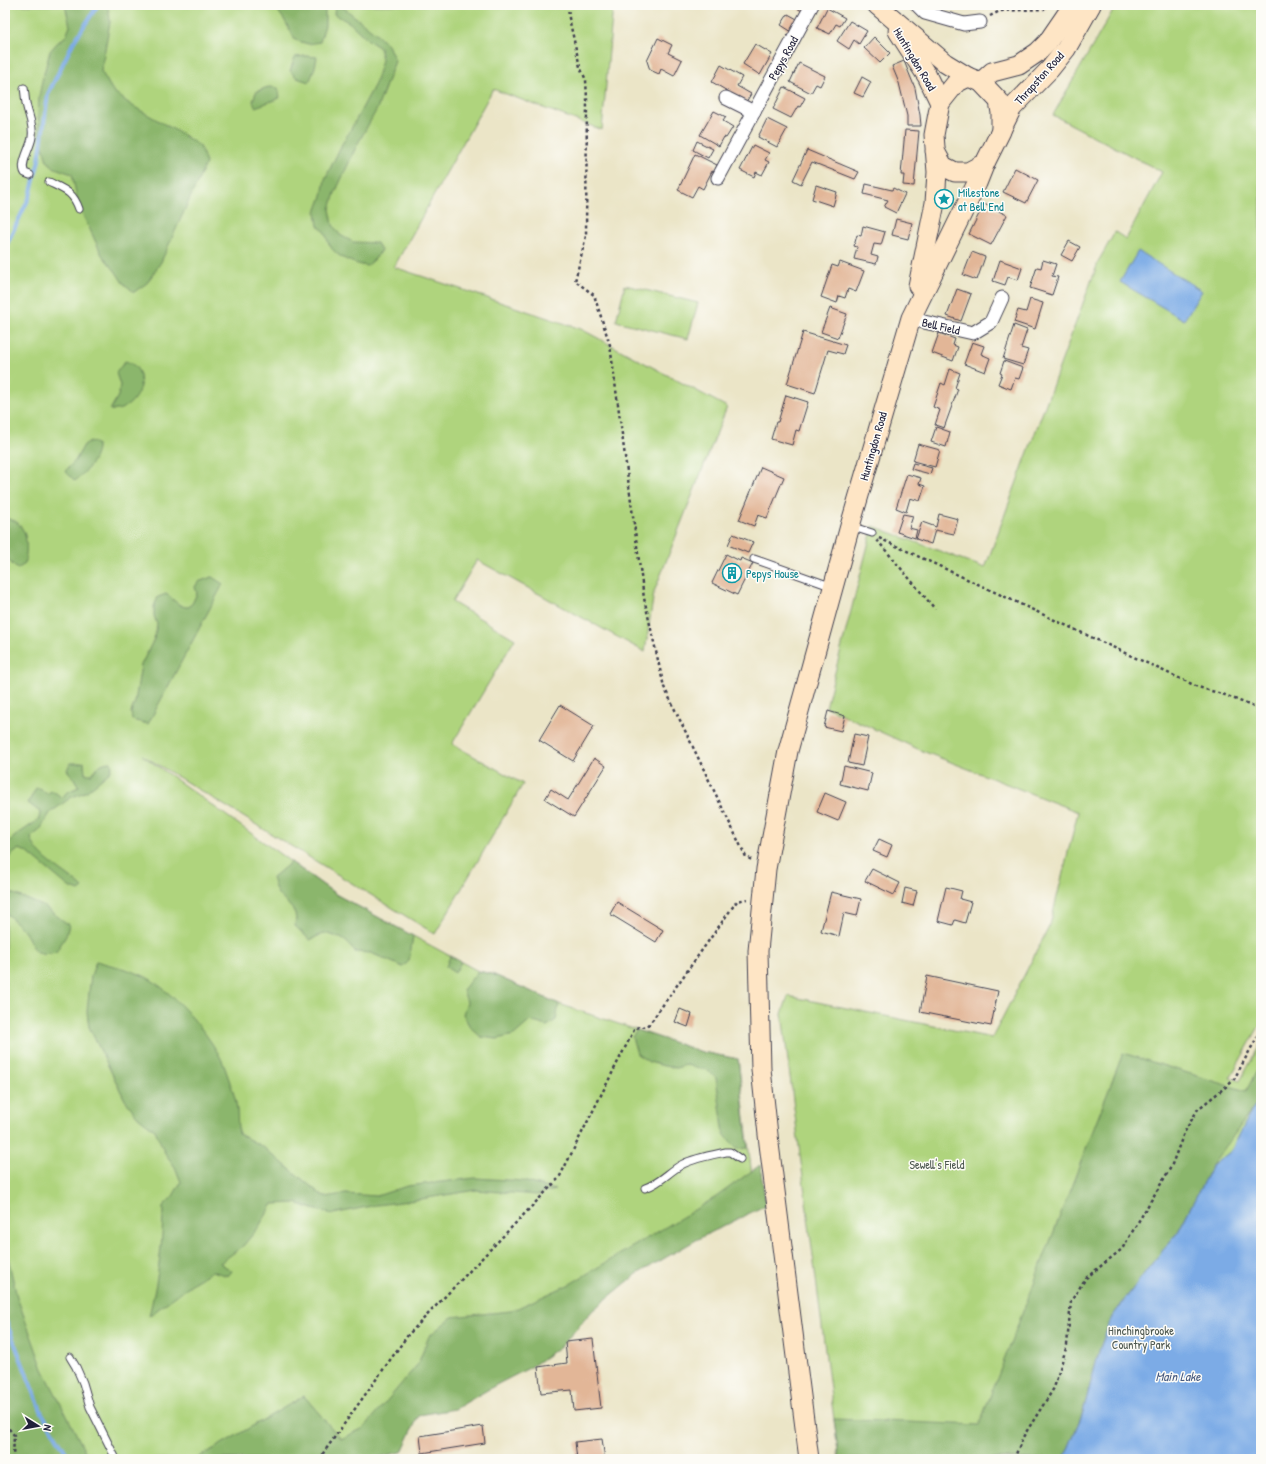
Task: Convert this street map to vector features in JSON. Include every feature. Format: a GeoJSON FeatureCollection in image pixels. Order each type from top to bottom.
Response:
{"type":"FeatureCollection","features":[{"type":"Feature","properties":{"kind":"main road","name":"Thrapston Road"},"geometry":{"type":"LineString","coordinates":[[912,315],[934,202],[937,172],[934,135],[940,103],[956,83],[1019,65],[1038,52],[1048,43],[1073,5]]}},
{"type":"Feature","properties":{"kind":"main road","name":"Thrapston Road"},"geometry":{"type":"LineString","coordinates":[[912,315],[977,184],[985,163],[1012,108],[1050,69],[1066,49],[1091,5]]}},
{"type":"Feature","properties":{"kind":"main road","name":"Huntingdon Road"},"geometry":{"type":"LineString","coordinates":[[883,10],[945,62],[974,79]]}},
{"type":"Feature","properties":{"kind":"main road","name":"Huntingdon Road"},"geometry":{"type":"LineString","coordinates":[[883,10],[927,76],[940,103]]}},
{"type":"Feature","properties":{"kind":"main road","name":"Thrapston Road"},"geometry":{"type":"LineString","coordinates":[[974,79],[998,101],[1001,113],[1001,131]]}},
{"type":"Feature","properties":{"kind":"main road"},"geometry":{"type":"LineString","coordinates":[[935,151],[943,166],[955,172],[968,172],[985,163]]}},
{"type":"Feature","properties":{"kind":"main road","name":"Huntingdon Road"},"geometry":{"type":"LineString","coordinates":[[809,1459],[769,1144],[761,1069],[758,951],[766,869],[788,752],[850,526],[912,315]]}},
{"type":"Feature","properties":{"kind":"street","name":"Pepys Road"},"geometry":{"type":"LineString","coordinates":[[718,178],[812,5]]}},
{"type":"Feature","properties":{"kind":"street"},"geometry":{"type":"LineString","coordinates":[[917,5],[925,13],[964,24],[980,22]]}},
{"type":"Feature","properties":{"kind":"street"},"geometry":{"type":"LineString","coordinates":[[726,98],[754,112]]}},
{"type":"Feature","properties":{"kind":"street","name":"Bell Field"},"geometry":{"type":"LineString","coordinates":[[912,315],[924,322],[973,333],[991,322],[1002,298]]}},
{"type":"Feature","properties":{"kind":"lane"},"geometry":{"type":"LineString","coordinates":[[24,88],[32,136],[29,151],[23,163],[23,167],[24,170],[30,174]]}},
{"type":"Feature","properties":{"kind":"lane"},"geometry":{"type":"LineString","coordinates":[[49,182],[68,192],[76,201],[79,209]]}},
{"type":"Feature","properties":{"kind":"lane"},"geometry":{"type":"LineString","coordinates":[[850,526],[874,536]]}},
{"type":"Feature","properties":{"kind":"lane"},"geometry":{"type":"LineString","coordinates":[[754,559],[834,584]]}},
{"type":"Feature","properties":{"kind":"lane"},"geometry":{"type":"LineString","coordinates":[[645,1188],[655,1185],[683,1164],[692,1161],[726,1152],[730,1152],[740,1159]]}},
{"type":"Feature","properties":{"kind":"lane"},"geometry":{"type":"LineString","coordinates":[[70,1357],[83,1383],[90,1407],[116,1459]]}},
{"type":"Feature","properties":{"kind":"path"},"geometry":{"type":"LineString","coordinates":[[568,5],[569,18],[580,67],[586,80],[587,99],[586,236],[575,281],[594,295],[610,345],[644,598],[662,680],[746,857],[766,869]]}},
{"type":"Feature","properties":{"kind":"path"},"geometry":{"type":"LineString","coordinates":[[980,22],[1000,11],[1044,9],[1045,5]]}},
{"type":"Feature","properties":{"kind":"path"},"geometry":{"type":"LineString","coordinates":[[874,536],[935,609]]}},
{"type":"Feature","properties":{"kind":"path"},"geometry":{"type":"LineString","coordinates":[[874,536],[1198,686],[1225,695],[1261,710]]}},
{"type":"Feature","properties":{"kind":"path"},"geometry":{"type":"LineString","coordinates":[[319,1459],[408,1335],[559,1178],[635,1028],[648,1026],[737,901],[748,899]]}},
{"type":"Feature","properties":{"kind":"path"},"geometry":{"type":"LineString","coordinates":[[1014,1459],[1023,1437],[1054,1388],[1067,1346],[1071,1300],[1086,1278],[1122,1249],[1171,1167],[1184,1133],[1198,1109],[1233,1081],[1261,1030]]}},
{"type":"Feature","properties":{"kind":"path"},"geometry":{"type":"LineString","coordinates":[[5,1424],[14,1435],[13,1459]]}},
{"type":"Feature","properties":{"kind":"green space"},"geometry":{"type":"Polygon","coordinates":[[[5,5],[613,5],[602,130],[493,89],[394,267],[581,329],[727,407],[654,592],[645,652],[477,560],[452,602],[515,639],[452,744],[523,784],[435,934],[142,755],[337,895],[478,971],[492,974],[559,1004],[702,1052],[738,1059],[754,1193],[364,1428],[342,1439],[232,1459],[63,1459],[5,1330],[5,5]]]}},
{"type":"Feature","properties":{"kind":"green space"},"geometry":{"type":"Polygon","coordinates":[[[65,5],[106,5],[109,11],[110,22],[101,71],[113,91],[131,105],[200,146],[206,163],[161,262],[147,283],[134,292],[123,283],[102,255],[78,203],[72,174],[55,168],[47,161],[39,133],[39,97],[50,51],[66,36],[70,26],[65,5]]]}},
{"type":"Feature","properties":{"kind":"green space"},"geometry":{"type":"Polygon","coordinates":[[[274,5],[325,5],[325,25],[320,42],[308,44],[295,40],[285,21],[274,5]]]}},
{"type":"Feature","properties":{"kind":"green space"},"geometry":{"type":"Polygon","coordinates":[[[1116,5],[1261,5],[1261,1023],[1230,1078],[1240,1081],[1261,1043],[1261,1459],[839,1459],[782,1014],[788,996],[992,1038],[1050,925],[1078,812],[920,750],[826,707],[873,526],[985,568],[1099,260],[1115,232],[1126,239],[1162,172],[1053,115],[1116,5]]]}},
{"type":"Feature","properties":{"kind":"green space"},"geometry":{"type":"Polygon","coordinates":[[[335,6],[344,8],[378,35],[388,45],[395,61],[377,109],[357,145],[335,193],[330,209],[333,225],[340,235],[353,242],[377,243],[381,250],[375,259],[367,266],[351,262],[340,256],[332,249],[324,232],[318,226],[316,212],[322,196],[325,179],[342,144],[375,84],[382,60],[380,48],[368,40],[350,23],[334,14],[335,6]]]}},
{"type":"Feature","properties":{"kind":"green space"},"geometry":{"type":"Polygon","coordinates":[[[295,57],[317,57],[314,71],[309,82],[297,78],[290,71],[295,57]]]}},
{"type":"Feature","properties":{"kind":"green space"},"geometry":{"type":"Polygon","coordinates":[[[269,87],[278,88],[280,97],[255,107],[253,101],[256,92],[269,87]]]}},
{"type":"Feature","properties":{"kind":"green space"},"geometry":{"type":"Polygon","coordinates":[[[625,285],[698,303],[688,339],[616,321],[625,285]]]}},
{"type":"Feature","properties":{"kind":"green space"},"geometry":{"type":"Polygon","coordinates":[[[125,361],[134,366],[139,373],[141,381],[139,390],[135,398],[128,405],[120,409],[110,410],[118,396],[120,385],[116,373],[125,361]]]}},
{"type":"Feature","properties":{"kind":"green space"},"geometry":{"type":"Polygon","coordinates":[[[90,441],[97,444],[96,455],[83,474],[75,481],[65,471],[75,461],[84,445],[90,441]]]}},
{"type":"Feature","properties":{"kind":"green space"},"geometry":{"type":"Polygon","coordinates":[[[5,518],[15,521],[20,525],[25,535],[25,564],[17,569],[5,555],[5,518]]]}},
{"type":"Feature","properties":{"kind":"green space"},"geometry":{"type":"Polygon","coordinates":[[[212,577],[223,584],[148,724],[132,720],[131,712],[135,702],[141,665],[154,639],[157,624],[154,616],[154,606],[158,597],[166,594],[179,605],[189,607],[197,593],[195,587],[198,582],[212,577]]]}},
{"type":"Feature","properties":{"kind":"green space"},"geometry":{"type":"Polygon","coordinates":[[[84,762],[85,774],[92,774],[98,767],[105,763],[111,762],[112,766],[110,772],[87,791],[70,798],[50,813],[40,830],[31,837],[34,845],[46,859],[83,888],[79,891],[69,887],[27,852],[19,849],[9,857],[5,866],[5,846],[39,819],[40,812],[28,803],[36,788],[40,788],[47,794],[51,791],[62,798],[67,792],[79,787],[67,770],[70,763],[84,762]]]}},
{"type":"Feature","properties":{"kind":"green space"},"geometry":{"type":"Polygon","coordinates":[[[291,862],[337,895],[413,936],[409,961],[403,967],[371,953],[355,952],[342,939],[324,933],[310,940],[295,926],[296,920],[294,911],[278,894],[272,878],[291,862]]]}},
{"type":"Feature","properties":{"kind":"green space"},"geometry":{"type":"Polygon","coordinates":[[[5,890],[45,907],[69,925],[66,936],[56,952],[42,953],[37,952],[34,949],[27,935],[5,912],[5,890]]]}},
{"type":"Feature","properties":{"kind":"green space"},"geometry":{"type":"Polygon","coordinates":[[[450,956],[461,962],[455,973],[446,967],[450,956]]]}},
{"type":"Feature","properties":{"kind":"green space"},"geometry":{"type":"Polygon","coordinates":[[[96,961],[146,977],[180,1004],[213,1044],[225,1068],[235,1100],[239,1134],[263,1147],[324,1197],[345,1194],[377,1196],[407,1186],[475,1178],[523,1181],[555,1190],[537,1195],[476,1190],[376,1205],[333,1214],[296,1203],[273,1204],[258,1228],[243,1246],[220,1263],[232,1271],[228,1276],[212,1271],[193,1283],[149,1316],[159,1261],[163,1206],[173,1196],[181,1182],[175,1167],[165,1153],[155,1130],[138,1117],[125,1100],[89,1027],[87,1012],[89,992],[91,976],[96,961]]]}},
{"type":"Feature","properties":{"kind":"green space"},"geometry":{"type":"Polygon","coordinates":[[[478,971],[492,974],[559,1004],[556,1020],[547,1026],[530,1021],[514,1035],[497,1039],[481,1037],[470,1027],[463,1014],[467,1002],[463,990],[478,971]]]}},
{"type":"Feature","properties":{"kind":"green space"},"geometry":{"type":"Polygon","coordinates":[[[637,1030],[702,1052],[738,1059],[748,1148],[737,1149],[724,1134],[716,1078],[707,1070],[686,1065],[676,1068],[649,1062],[637,1054],[632,1037],[637,1030]]]}},
{"type":"Feature","properties":{"kind":"green space"},"geometry":{"type":"Polygon","coordinates":[[[1123,1053],[1246,1091],[1261,1063],[1261,1097],[1211,1167],[1178,1232],[1149,1267],[1112,1317],[1100,1348],[1083,1412],[1064,1459],[839,1459],[834,1419],[979,1425],[1123,1053]]]}},
{"type":"Feature","properties":{"kind":"green space"},"geometry":{"type":"Polygon","coordinates":[[[760,1165],[766,1205],[698,1239],[637,1274],[593,1310],[562,1345],[531,1367],[455,1409],[419,1415],[402,1452],[369,1459],[196,1459],[304,1396],[341,1439],[364,1428],[418,1364],[429,1336],[452,1317],[511,1311],[570,1284],[716,1197],[760,1165]]]}},
{"type":"Feature","properties":{"kind":"green space"},"geometry":{"type":"Polygon","coordinates":[[[5,1245],[17,1297],[43,1369],[89,1459],[5,1459],[5,1245]]]}},
{"type":"Feature","properties":{"kind":"water"},"geometry":{"type":"Polygon","coordinates":[[[1138,251],[1202,291],[1184,320],[1120,282],[1138,251]]]}},
{"type":"Feature","properties":{"kind":"water","name":"Main Lake"},"geometry":{"type":"Polygon","coordinates":[[[1261,1097],[1261,1459],[1064,1459],[1083,1412],[1100,1348],[1112,1317],[1149,1267],[1178,1232],[1211,1167],[1231,1151],[1252,1110],[1261,1097]]]}},
{"type":"Feature","properties":{"kind":"building"},"geometry":{"type":"Polygon","coordinates":[[[791,5],[808,5],[804,12],[791,5]]]}},
{"type":"Feature","properties":{"kind":"building"},"geometry":{"type":"Polygon","coordinates":[[[827,8],[845,18],[840,26],[836,24],[830,34],[817,28],[827,8]]]}},
{"type":"Feature","properties":{"kind":"building"},"geometry":{"type":"Polygon","coordinates":[[[788,14],[799,20],[792,32],[781,25],[788,14]]]}},
{"type":"Feature","properties":{"kind":"building"},"geometry":{"type":"Polygon","coordinates":[[[850,21],[867,31],[859,44],[854,40],[849,49],[837,41],[850,21]]]}},
{"type":"Feature","properties":{"kind":"building"},"geometry":{"type":"Polygon","coordinates":[[[874,37],[890,53],[880,63],[864,48],[874,37]]]}},
{"type":"Feature","properties":{"kind":"building"},"geometry":{"type":"Polygon","coordinates":[[[658,38],[672,45],[668,53],[682,60],[674,76],[661,69],[659,74],[650,70],[647,61],[658,38]]]}},
{"type":"Feature","properties":{"kind":"building"},"geometry":{"type":"Polygon","coordinates":[[[755,44],[772,54],[760,75],[743,64],[755,44]]]}},
{"type":"Feature","properties":{"kind":"building"},"geometry":{"type":"Polygon","coordinates":[[[904,61],[915,88],[921,126],[907,126],[907,116],[899,83],[892,66],[904,61]]]}},
{"type":"Feature","properties":{"kind":"building"},"geometry":{"type":"Polygon","coordinates":[[[799,63],[825,76],[820,86],[816,84],[811,93],[790,82],[799,63]]]}},
{"type":"Feature","properties":{"kind":"building"},"geometry":{"type":"Polygon","coordinates":[[[721,65],[742,77],[737,86],[751,94],[746,102],[712,82],[721,65]]]}},
{"type":"Feature","properties":{"kind":"building"},"geometry":{"type":"Polygon","coordinates":[[[862,77],[871,82],[863,97],[854,93],[862,77]]]}},
{"type":"Feature","properties":{"kind":"building"},"geometry":{"type":"Polygon","coordinates":[[[784,87],[805,98],[791,118],[773,109],[784,87]]]}},
{"type":"Feature","properties":{"kind":"building"},"geometry":{"type":"Polygon","coordinates":[[[714,111],[726,117],[723,121],[733,127],[726,138],[724,137],[719,146],[700,135],[714,111]]]}},
{"type":"Feature","properties":{"kind":"building"},"geometry":{"type":"Polygon","coordinates":[[[767,119],[787,129],[777,147],[758,137],[767,119]]]}},
{"type":"Feature","properties":{"kind":"building"},"geometry":{"type":"Polygon","coordinates":[[[905,130],[919,131],[914,186],[903,185],[904,175],[901,175],[905,130]]]}},
{"type":"Feature","properties":{"kind":"building"},"geometry":{"type":"Polygon","coordinates":[[[697,141],[713,149],[708,158],[693,150],[697,141]]]}},
{"type":"Feature","properties":{"kind":"building"},"geometry":{"type":"Polygon","coordinates":[[[753,145],[769,153],[765,160],[769,162],[762,175],[756,172],[754,177],[740,170],[753,145]]]}},
{"type":"Feature","properties":{"kind":"building"},"geometry":{"type":"Polygon","coordinates":[[[807,150],[859,172],[855,179],[812,162],[801,184],[793,180],[807,150]]]}},
{"type":"Feature","properties":{"kind":"building"},"geometry":{"type":"Polygon","coordinates":[[[695,154],[717,165],[714,172],[712,171],[703,189],[698,186],[692,197],[678,190],[695,154]]]}},
{"type":"Feature","properties":{"kind":"building"},"geometry":{"type":"Polygon","coordinates":[[[1015,168],[1038,180],[1026,203],[1003,192],[1015,168]]]}},
{"type":"Feature","properties":{"kind":"building"},"geometry":{"type":"Polygon","coordinates":[[[866,184],[892,190],[893,188],[905,194],[896,213],[884,207],[888,200],[864,194],[866,184]]]}},
{"type":"Feature","properties":{"kind":"building"},"geometry":{"type":"Polygon","coordinates":[[[816,185],[837,192],[833,206],[812,199],[816,185]]]}},
{"type":"Feature","properties":{"kind":"building"},"geometry":{"type":"Polygon","coordinates":[[[984,204],[1007,215],[991,245],[969,234],[984,204]]]}},
{"type":"Feature","properties":{"kind":"building"},"geometry":{"type":"Polygon","coordinates":[[[896,219],[912,223],[908,239],[892,235],[896,219]]]}},
{"type":"Feature","properties":{"kind":"building"},"geometry":{"type":"Polygon","coordinates":[[[863,226],[885,232],[881,245],[874,244],[871,255],[878,257],[876,264],[854,259],[857,247],[854,246],[857,235],[861,236],[863,226]]]}},
{"type":"Feature","properties":{"kind":"building"},"geometry":{"type":"Polygon","coordinates":[[[1069,241],[1080,247],[1072,261],[1061,255],[1069,241]]]}},
{"type":"Feature","properties":{"kind":"building"},"geometry":{"type":"Polygon","coordinates":[[[972,252],[985,257],[977,280],[963,275],[972,252]]]}},
{"type":"Feature","properties":{"kind":"building"},"geometry":{"type":"Polygon","coordinates":[[[1000,260],[1022,268],[1018,280],[1008,277],[1005,285],[993,281],[1000,260]]]}},
{"type":"Feature","properties":{"kind":"building"},"geometry":{"type":"Polygon","coordinates":[[[1043,260],[1056,264],[1052,276],[1058,277],[1052,295],[1030,288],[1037,267],[1041,268],[1043,260]]]}},
{"type":"Feature","properties":{"kind":"building"},"geometry":{"type":"Polygon","coordinates":[[[840,262],[864,271],[856,292],[848,289],[845,298],[839,296],[837,303],[821,297],[832,265],[838,267],[840,262]]]}},
{"type":"Feature","properties":{"kind":"building"},"geometry":{"type":"Polygon","coordinates":[[[957,289],[971,294],[961,321],[947,316],[957,289]]]}},
{"type":"Feature","properties":{"kind":"building"},"geometry":{"type":"Polygon","coordinates":[[[1030,299],[1043,303],[1035,329],[1014,322],[1018,310],[1026,312],[1030,299]]]}},
{"type":"Feature","properties":{"kind":"building"},"geometry":{"type":"Polygon","coordinates":[[[830,308],[847,314],[838,338],[821,332],[830,308]]]}},
{"type":"Feature","properties":{"kind":"building"},"geometry":{"type":"Polygon","coordinates":[[[1014,325],[1027,330],[1021,348],[1028,350],[1023,365],[1003,359],[1014,325]]]}},
{"type":"Feature","properties":{"kind":"building"},"geometry":{"type":"Polygon","coordinates":[[[803,332],[846,345],[843,354],[828,350],[815,393],[787,384],[803,332]]]}},
{"type":"Feature","properties":{"kind":"building"},"geometry":{"type":"Polygon","coordinates":[[[939,333],[955,339],[953,345],[958,347],[953,361],[932,353],[939,333]]]}},
{"type":"Feature","properties":{"kind":"building"},"geometry":{"type":"Polygon","coordinates":[[[972,342],[984,346],[981,354],[990,358],[985,372],[964,364],[972,342]]]}},
{"type":"Feature","properties":{"kind":"building"},"geometry":{"type":"Polygon","coordinates":[[[1004,361],[1023,368],[1019,379],[1015,378],[1011,389],[998,384],[1002,374],[1000,373],[1004,361]]]}},
{"type":"Feature","properties":{"kind":"building"},"geometry":{"type":"Polygon","coordinates":[[[950,369],[960,373],[955,388],[958,389],[944,428],[935,425],[940,410],[933,407],[941,383],[945,385],[950,369]]]}},
{"type":"Feature","properties":{"kind":"building"},"geometry":{"type":"Polygon","coordinates":[[[786,395],[808,402],[799,431],[796,430],[792,445],[771,439],[786,395]]]}},
{"type":"Feature","properties":{"kind":"building"},"geometry":{"type":"Polygon","coordinates":[[[936,427],[950,432],[946,447],[931,442],[936,427]]]}},
{"type":"Feature","properties":{"kind":"building"},"geometry":{"type":"Polygon","coordinates":[[[918,444],[940,450],[935,467],[913,461],[918,444]]]}},
{"type":"Feature","properties":{"kind":"building"},"geometry":{"type":"Polygon","coordinates":[[[913,463],[932,468],[930,474],[911,469],[913,463]]]}},
{"type":"Feature","properties":{"kind":"building"},"geometry":{"type":"Polygon","coordinates":[[[761,467],[784,477],[767,518],[758,515],[754,526],[739,520],[761,467]]]}},
{"type":"Feature","properties":{"kind":"building"},"geometry":{"type":"Polygon","coordinates":[[[907,474],[921,478],[919,484],[925,486],[920,501],[910,498],[906,512],[896,508],[907,474]]]}},
{"type":"Feature","properties":{"kind":"building"},"geometry":{"type":"Polygon","coordinates":[[[903,514],[913,516],[909,528],[917,530],[915,538],[897,532],[903,514]]]}},
{"type":"Feature","properties":{"kind":"building"},"geometry":{"type":"Polygon","coordinates":[[[939,514],[958,519],[954,534],[935,530],[931,544],[916,539],[922,522],[936,527],[939,514]]]}},
{"type":"Feature","properties":{"kind":"building"},"geometry":{"type":"Polygon","coordinates":[[[733,534],[753,542],[748,553],[728,545],[733,534]]]}},
{"type":"Feature","properties":{"kind":"building","name":"Pepys House"},"geometry":{"type":"Polygon","coordinates":[[[726,554],[740,561],[741,558],[753,563],[737,595],[712,583],[726,554]]]}},
{"type":"Feature","properties":{"kind":"building"},"geometry":{"type":"Polygon","coordinates":[[[560,705],[594,726],[573,761],[539,740],[560,705]]]}},
{"type":"Feature","properties":{"kind":"building"},"geometry":{"type":"Polygon","coordinates":[[[828,711],[845,716],[841,731],[824,727],[828,711]]]}},
{"type":"Feature","properties":{"kind":"building"},"geometry":{"type":"Polygon","coordinates":[[[854,734],[868,737],[862,766],[848,763],[854,734]]]}},
{"type":"Feature","properties":{"kind":"building"},"geometry":{"type":"Polygon","coordinates":[[[594,758],[606,766],[574,817],[545,799],[551,789],[568,800],[594,758]]]}},
{"type":"Feature","properties":{"kind":"building"},"geometry":{"type":"Polygon","coordinates":[[[844,766],[872,773],[868,791],[840,784],[844,766]]]}},
{"type":"Feature","properties":{"kind":"building"},"geometry":{"type":"Polygon","coordinates":[[[825,793],[846,802],[838,821],[817,812],[825,793]]]}},
{"type":"Feature","properties":{"kind":"building"},"geometry":{"type":"Polygon","coordinates":[[[879,839],[892,845],[887,857],[873,851],[879,839]]]}},
{"type":"Feature","properties":{"kind":"building"},"geometry":{"type":"Polygon","coordinates":[[[872,869],[900,883],[894,895],[865,881],[872,869]]]}},
{"type":"Feature","properties":{"kind":"building"},"geometry":{"type":"Polygon","coordinates":[[[946,887],[962,891],[960,899],[971,902],[965,923],[955,920],[953,925],[938,921],[946,887]]]}},
{"type":"Feature","properties":{"kind":"building"},"geometry":{"type":"Polygon","coordinates":[[[905,888],[917,891],[913,906],[902,903],[905,888]]]}},
{"type":"Feature","properties":{"kind":"building"},"geometry":{"type":"Polygon","coordinates":[[[831,892],[861,899],[857,916],[844,913],[839,936],[821,931],[831,892]]]}},
{"type":"Feature","properties":{"kind":"building"},"geometry":{"type":"Polygon","coordinates":[[[617,902],[663,930],[656,942],[610,914],[617,902]]]}},
{"type":"Feature","properties":{"kind":"building"},"geometry":{"type":"Polygon","coordinates":[[[927,976],[998,991],[991,1026],[920,1012],[927,976]]]}},
{"type":"Feature","properties":{"kind":"building"},"geometry":{"type":"Polygon","coordinates":[[[680,1009],[692,1014],[688,1027],[675,1022],[680,1009]]]}},
{"type":"Feature","properties":{"kind":"building"},"geometry":{"type":"Polygon","coordinates":[[[593,1339],[601,1408],[574,1411],[572,1390],[541,1393],[538,1367],[567,1363],[565,1342],[593,1339]]]}},
{"type":"Feature","properties":{"kind":"building"},"geometry":{"type":"Polygon","coordinates":[[[483,1426],[485,1443],[422,1453],[420,1436],[483,1426]]]}},
{"type":"Feature","properties":{"kind":"building"},"geometry":{"type":"Polygon","coordinates":[[[602,1439],[605,1459],[577,1459],[575,1442],[602,1439]]]}},
{"type":"Feature","properties":{"kind":"waterway"},"geometry":{"type":"LineString","coordinates":[[5,248],[30,196],[39,160],[48,94],[73,43],[98,5]]}},
{"type":"Feature","properties":{"kind":"waterway"},"geometry":{"type":"LineString","coordinates":[[5,1319],[42,1413],[70,1459]]}},
{"type":"Feature","properties":{"kind":"place","name":"Milestone at Bell End"},"geometry":{"type":"Point","coordinates":[944,199]}},
{"type":"Feature","properties":{"kind":"place","name":"Pepys House"},"geometry":{"type":"Point","coordinates":[732,573]}},
{"type":"Feature","properties":{"kind":"park label","name":"Sewell's Field"},"geometry":{"type":"Point","coordinates":[937,1164]}},
{"type":"Feature","properties":{"kind":"park label","name":"Hinchingbrooke Country Park"},"geometry":{"type":"Point","coordinates":[1141,1337]}}]}
